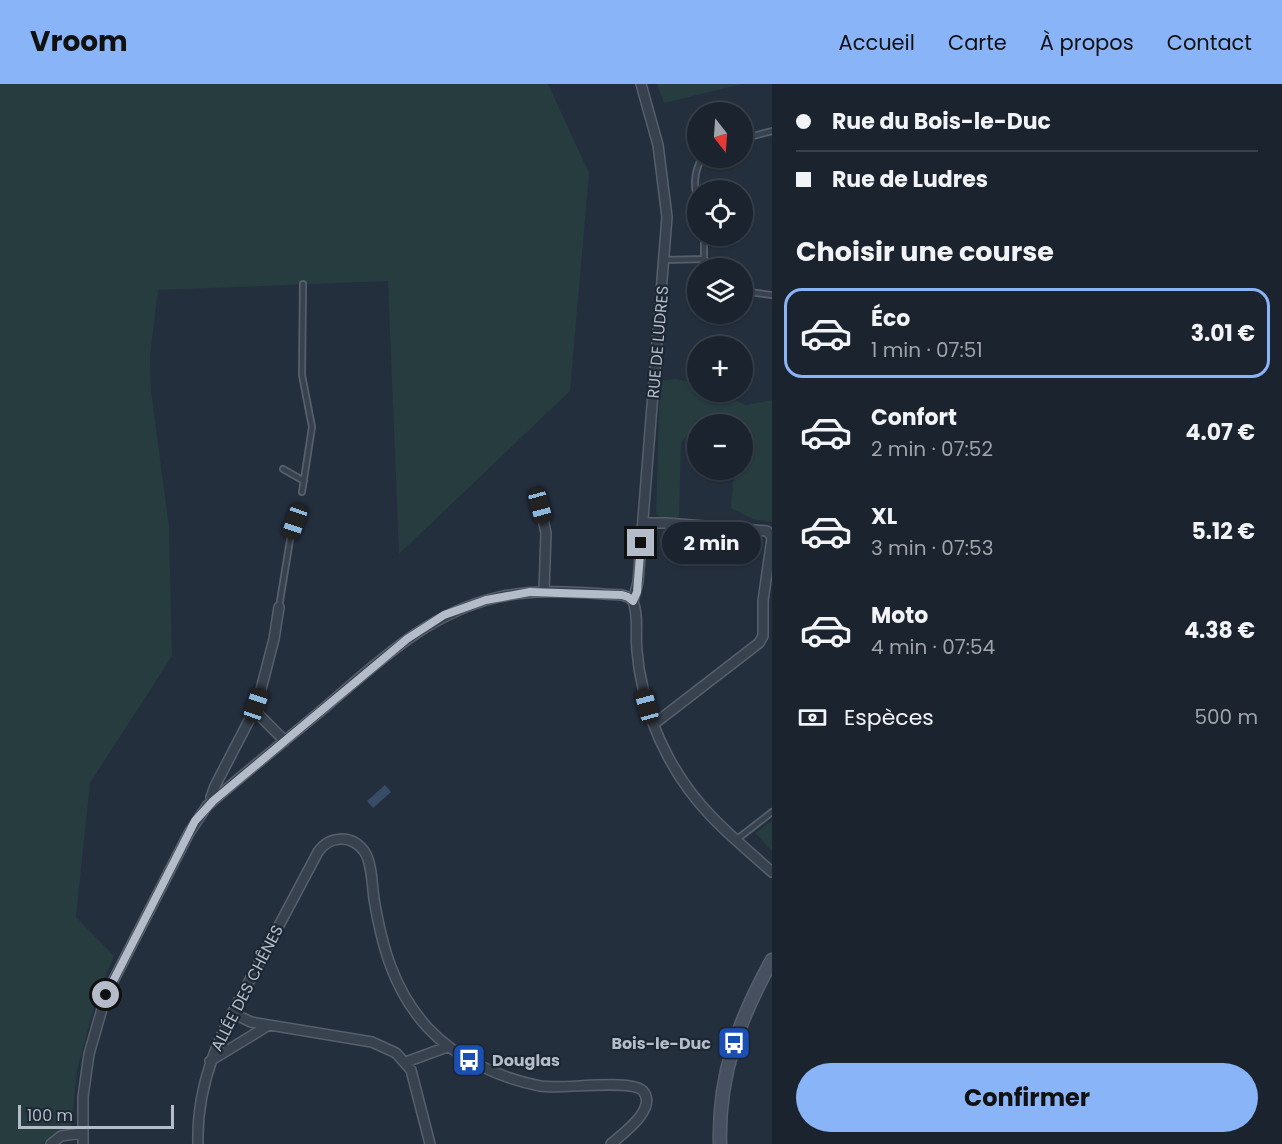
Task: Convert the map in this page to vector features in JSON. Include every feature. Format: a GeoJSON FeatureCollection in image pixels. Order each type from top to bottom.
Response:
{"type":"FeatureCollection","features":[{"type":"Feature","properties":{"kind":"street","name":"RUE DE LUDRES"},"geometry":{"type":"LineString","coordinates":[[641,84],[658,145],[667,217],[637,592],[633,601],[639,667],[647,706],[654,724],[667,753],[688,788],[711,816],[772,872]]}},
{"type":"Feature","properties":{"kind":"street"},"geometry":{"type":"LineString","coordinates":[[540,506],[546,532],[544,591]]}},
{"type":"Feature","properties":{"kind":"street"},"geometry":{"type":"LineString","coordinates":[[643,523],[767,531],[772,537],[763,602],[763,636],[759,643],[654,724]]}},
{"type":"Feature","properties":{"kind":"street"},"geometry":{"type":"LineString","coordinates":[[82,1144],[83,1097],[89,1054],[106,995],[192,827],[213,801],[407,639],[434,621],[463,607],[512,594],[544,591],[622,595],[633,601]]}},
{"type":"Feature","properties":{"kind":"street"},"geometry":{"type":"LineString","coordinates":[[213,801],[215,786],[261,692],[279,607]]}},
{"type":"Feature","properties":{"kind":"street"},"geometry":{"type":"LineString","coordinates":[[254,710],[285,741]]}},
{"type":"Feature","properties":{"kind":"street","name":"ALLÉE DES CHÊNES"},"geometry":{"type":"LineString","coordinates":[[198,1144],[200,1101],[210,1061],[232,1013],[318,852],[327,842],[344,838],[357,844],[363,850],[367,857],[380,934],[394,978],[414,1010],[447,1047]]}},
{"type":"Feature","properties":{"kind":"street"},"geometry":{"type":"LineString","coordinates":[[720,1144],[721,1099],[726,1070],[748,1006],[772,960]]}},
{"type":"Feature","properties":{"kind":"street"},"geometry":{"type":"LineString","coordinates":[[232,1013],[250,1022],[372,1042],[396,1053],[406,1062],[413,1076],[430,1144]]}},
{"type":"Feature","properties":{"kind":"street"},"geometry":{"type":"LineString","coordinates":[[210,1061],[268,1025]]}},
{"type":"Feature","properties":{"kind":"street"},"geometry":{"type":"LineString","coordinates":[[406,1062],[447,1047],[482,1066],[540,1086],[556,1088],[627,1084],[642,1090],[647,1098],[642,1116],[610,1144]]}},
{"type":"Feature","properties":{"kind":"street"},"geometry":{"type":"LineString","coordinates":[[51,1144],[61,1136],[82,1133]]}},
{"type":"Feature","properties":{"kind":"lane"},"geometry":{"type":"LineString","coordinates":[[753,136],[772,131]]}},
{"type":"Feature","properties":{"kind":"lane"},"geometry":{"type":"LineString","coordinates":[[665,260],[687,259]]}},
{"type":"Feature","properties":{"kind":"lane"},"geometry":{"type":"LineString","coordinates":[[302,492],[312,427],[302,375],[303,284]]}},
{"type":"Feature","properties":{"kind":"lane"},"geometry":{"type":"LineString","coordinates":[[753,292],[772,295]]}},
{"type":"Feature","properties":{"kind":"lane"},"geometry":{"type":"LineString","coordinates":[[283,470],[304,481]]}},
{"type":"Feature","properties":{"kind":"lane"},"geometry":{"type":"LineString","coordinates":[[279,607],[289,544],[295,522]]}},
{"type":"Feature","properties":{"kind":"lane"},"geometry":{"type":"LineString","coordinates":[[736,840],[772,812]]}},
{"type":"Feature","properties":{"kind":"green space"},"geometry":{"type":"Polygon","coordinates":[[[0,84],[548,84],[589,173],[570,391],[399,554],[388,281],[158,290],[150,355],[151,391],[169,527],[172,656],[90,783],[76,917],[114,956],[96,1000],[77,1070],[71,1128],[52,1136],[42,1144],[0,1144],[0,84]]]}},
{"type":"Feature","properties":{"kind":"green space"},"geometry":{"type":"Polygon","coordinates":[[[657,84],[742,84],[664,103],[657,84]]]}},
{"type":"Feature","properties":{"kind":"green space"},"geometry":{"type":"Polygon","coordinates":[[[676,379],[687,382],[687,402],[739,402],[746,405],[772,400],[772,522],[753,519],[731,508],[733,480],[753,480],[753,414],[687,414],[687,436],[681,443],[679,517],[663,519],[656,514],[660,381],[676,379]]]}},
{"type":"Feature","properties":{"kind":"green space"},"geometry":{"type":"Polygon","coordinates":[[[772,821],[772,851],[755,833],[772,821]]]}},
{"type":"Feature","properties":{"kind":"water"},"geometry":{"type":"Polygon","coordinates":[[[385,785],[391,792],[373,808],[367,801],[385,785]]]}},
{"type":"Feature","properties":{"kind":"place","name":"Bois-le-Duc"},"geometry":{"type":"Point","coordinates":[734,1043]}},
{"type":"Feature","properties":{"kind":"place","name":"Douglas"},"geometry":{"type":"Point","coordinates":[469,1060]}},
{"type":"Feature","properties":{"kind":"route"},"geometry":{"type":"LineString","coordinates":[[106,995],[195,821],[213,801],[407,639],[444,615],[500,596],[530,592],[622,595],[633,601],[637,592],[641,543]]}}]}
